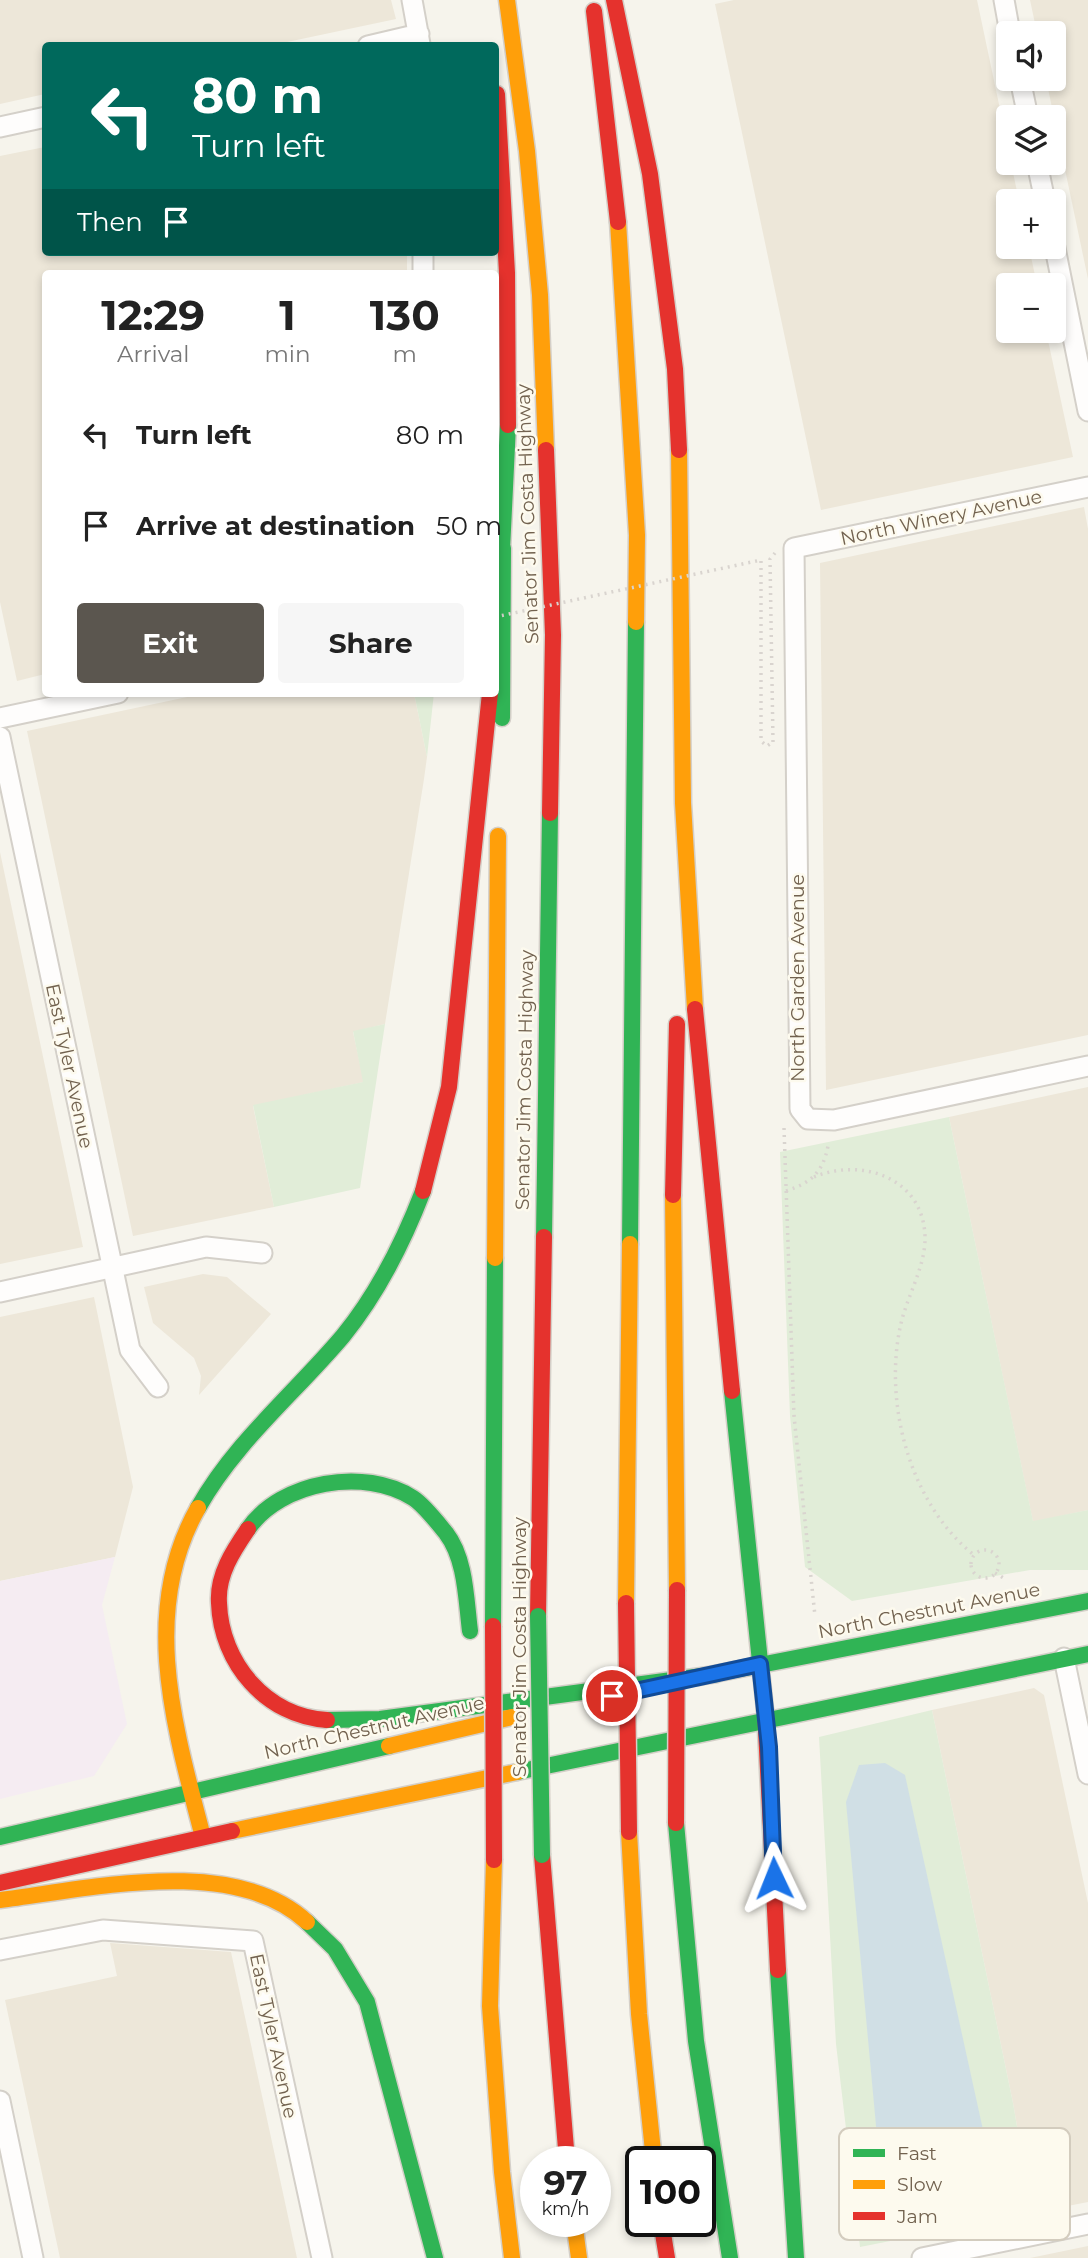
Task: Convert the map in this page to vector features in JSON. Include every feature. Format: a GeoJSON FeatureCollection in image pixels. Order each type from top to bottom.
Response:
{"type":"FeatureCollection","features":[{"type":"Feature","properties":{"kind":"main road","name":"Senator Jim Costa Highway"},"geometry":{"type":"LineString","coordinates":[[507,0],[527,151],[540,295],[553,635],[538,1616],[542,1855],[565,2146]]}},
{"type":"Feature","properties":{"kind":"main road"},"geometry":{"type":"LineString","coordinates":[[593,0],[623,265],[637,535],[626,1604],[629,1832],[639,2014],[652,2146]]}},
{"type":"Feature","properties":{"kind":"main road"},"geometry":{"type":"LineString","coordinates":[[614,0],[650,174],[676,369],[681,484],[683,803],[671,1253],[677,1590],[676,1823],[682,1930],[693,2043],[730,2258]]}},
{"type":"Feature","properties":{"kind":"main road"},"geometry":{"type":"LineString","coordinates":[[499,166],[508,369],[500,751]]}},
{"type":"Feature","properties":{"kind":"main road"},"geometry":{"type":"LineString","coordinates":[[499,592],[503,548]]}},
{"type":"Feature","properties":{"kind":"main road"},"geometry":{"type":"LineString","coordinates":[[203,1837],[166,1672],[166,1605],[172,1572],[183,1537],[212,1480],[359,1314],[402,1242],[425,1189],[439,1142],[449,1087],[490,697]]}},
{"type":"Feature","properties":{"kind":"main road"},"geometry":{"type":"LineString","coordinates":[[683,803],[697,1032],[766,1718],[781,2061],[796,2258]]}},
{"type":"Feature","properties":{"kind":"main road"},"geometry":{"type":"LineString","coordinates":[[498,818],[493,1626],[488,1861],[490,2006],[502,2172],[512,2258]]}},
{"type":"Feature","properties":{"kind":"main road"},"geometry":{"type":"LineString","coordinates":[[471,1637],[457,1558],[439,1522],[408,1496],[388,1487],[355,1480],[339,1480],[299,1488],[268,1506],[240,1536],[229,1557],[219,1591],[224,1638],[234,1664],[259,1693],[284,1709],[325,1720],[386,1717],[717,1674]]}},
{"type":"Feature","properties":{"kind":"main road","name":"North Chestnut Avenue"},"geometry":{"type":"LineString","coordinates":[[0,1837],[191,1790],[760,1664],[1088,1601]]}},
{"type":"Feature","properties":{"kind":"main road"},"geometry":{"type":"LineString","coordinates":[[0,1883],[203,1837],[766,1718],[1088,1654]]}},
{"type":"Feature","properties":{"kind":"main road"},"geometry":{"type":"LineString","coordinates":[[475,1692],[488,1861]]}},
{"type":"Feature","properties":{"kind":"main road"},"geometry":{"type":"LineString","coordinates":[[0,1900],[185,1879],[230,1883],[277,1898],[320,1930],[354,1973],[367,2001],[435,2258]]}},
{"type":"Feature","properties":{"kind":"main road"},"geometry":{"type":"LineString","coordinates":[[576,2237],[579,2258]]}},
{"type":"Feature","properties":{"kind":"main road"},"geometry":{"type":"LineString","coordinates":[[664,2237],[667,2258]]}},
{"type":"Feature","properties":{"kind":"street"},"geometry":{"type":"LineString","coordinates":[[412,0],[419,40]]}},
{"type":"Feature","properties":{"kind":"street"},"geometry":{"type":"LineString","coordinates":[[1004,0],[1008,21]]}},
{"type":"Feature","properties":{"kind":"street"},"geometry":{"type":"LineString","coordinates":[[0,127],[42,118]]}},
{"type":"Feature","properties":{"kind":"street"},"geometry":{"type":"LineString","coordinates":[[1057,259],[1088,411]]}},
{"type":"Feature","properties":{"kind":"street","name":"North Winery Avenue"},"geometry":{"type":"LineString","coordinates":[[794,548],[1088,486]]}},
{"type":"Feature","properties":{"kind":"street","name":"North Garden Avenue"},"geometry":{"type":"LineString","coordinates":[[794,548],[800,1109],[808,1119],[834,1120],[1088,1066]]}},
{"type":"Feature","properties":{"kind":"street"},"geometry":{"type":"LineString","coordinates":[[0,718],[99,697]]}},
{"type":"Feature","properties":{"kind":"street","name":"East Tyler Avenue"},"geometry":{"type":"LineString","coordinates":[[0,737],[130,1350],[158,1387]]}},
{"type":"Feature","properties":{"kind":"street"},"geometry":{"type":"LineString","coordinates":[[0,1292],[206,1247],[262,1252]]}},
{"type":"Feature","properties":{"kind":"street"},"geometry":{"type":"LineString","coordinates":[[1064,1658],[1088,1774]]}},
{"type":"Feature","properties":{"kind":"street","name":"East Tyler Avenue"},"geometry":{"type":"LineString","coordinates":[[0,1950],[103,1930],[253,1941],[322,2258]]}},
{"type":"Feature","properties":{"kind":"street"},"geometry":{"type":"LineString","coordinates":[[0,2101],[33,2258]]}},
{"type":"Feature","properties":{"kind":"street"},"geometry":{"type":"LineString","coordinates":[[1070,2228],[1088,2224]]}},
{"type":"Feature","properties":{"kind":"street"},"geometry":{"type":"LineString","coordinates":[[922,2258],[1010,2240]]}},
{"type":"Feature","properties":{"kind":"path"},"geometry":{"type":"LineString","coordinates":[[499,616],[761,560],[761,741],[767,746],[773,741],[770,559],[775,553],[794,548]]}},
{"type":"Feature","properties":{"kind":"path"},"geometry":{"type":"LineString","coordinates":[[784,1128],[794,1416],[815,1616]]}},
{"type":"Feature","properties":{"kind":"path"},"geometry":{"type":"LineString","coordinates":[[814,1177],[820,1172],[828,1146]]}},
{"type":"Feature","properties":{"kind":"path"},"geometry":{"type":"LineString","coordinates":[[786,1191],[814,1177],[842,1169],[872,1170],[901,1187],[918,1209],[925,1234],[924,1249],[905,1307],[895,1356],[900,1421],[922,1488],[950,1531],[974,1555]]}},
{"type":"Feature","properties":{"kind":"path"},"geometry":{"type":"LineString","coordinates":[[986,1550],[995,1554],[998,1562],[995,1573],[986,1578],[975,1574],[971,1563],[974,1555],[986,1550]]}},
{"type":"Feature","properties":{"kind":"path"},"geometry":{"type":"LineString","coordinates":[[995,1573],[1007,1580]]}},
{"type":"Feature","properties":{"kind":"shaded area"},"geometry":{"type":"Polygon","coordinates":[[[0,0],[391,0],[396,19],[287,42],[42,42],[42,95],[0,104],[0,0]]]}},
{"type":"Feature","properties":{"kind":"shaded area"},"geometry":{"type":"Polygon","coordinates":[[[734,0],[977,0],[999,105],[996,105],[996,175],[1014,175],[1016,189],[996,189],[996,259],[1032,259],[1034,273],[996,273],[996,343],[1049,343],[1073,457],[821,510],[715,4],[734,0]]]}},
{"type":"Feature","properties":{"kind":"shaded area"},"geometry":{"type":"Polygon","coordinates":[[[1030,0],[1088,0],[1088,279],[1066,174],[1066,105],[1051,105],[1049,91],[1066,91],[1066,21],[1034,21],[1030,0]]]}},
{"type":"Feature","properties":{"kind":"shaded area"},"geometry":{"type":"Polygon","coordinates":[[[42,148],[42,256],[407,256],[407,270],[42,270],[42,675],[17,681],[0,602],[0,156],[42,148]]]}},
{"type":"Feature","properties":{"kind":"shaded area"},"geometry":{"type":"Polygon","coordinates":[[[1084,507],[1088,529],[1088,1035],[826,1090],[820,563],[1084,507]]]}},
{"type":"Feature","properties":{"kind":"shaded area"},"geometry":{"type":"Polygon","coordinates":[[[187,697],[415,697],[427,757],[385,1024],[353,1032],[364,1082],[253,1106],[274,1207],[133,1236],[27,731],[187,697]]]}},
{"type":"Feature","properties":{"kind":"shaded area"},"geometry":{"type":"Polygon","coordinates":[[[0,852],[83,1247],[0,1264],[0,852]]]}},
{"type":"Feature","properties":{"kind":"shaded area"},"geometry":{"type":"Polygon","coordinates":[[[1088,1087],[1088,1510],[1033,1522],[949,1117],[1088,1087]]]}},
{"type":"Feature","properties":{"kind":"shaded area"},"geometry":{"type":"Polygon","coordinates":[[[203,1274],[227,1277],[271,1314],[199,1395],[201,1376],[194,1358],[153,1323],[144,1287],[203,1274]]]}},
{"type":"Feature","properties":{"kind":"shaded area"},"geometry":{"type":"Polygon","coordinates":[[[94,1297],[133,1487],[115,1557],[0,1581],[0,1317],[94,1297]]]}},
{"type":"Feature","properties":{"kind":"shaded area"},"geometry":{"type":"Polygon","coordinates":[[[115,1557],[102,1605],[127,1724],[94,1776],[0,1799],[0,1581],[115,1557]]]}},
{"type":"Feature","properties":{"kind":"shaded area"},"geometry":{"type":"Polygon","coordinates":[[[1034,1688],[1044,1695],[1088,1903],[1088,2202],[1070,2206],[1070,2128],[1017,2128],[932,1710],[1034,1688]]]}},
{"type":"Feature","properties":{"kind":"shaded area"},"geometry":{"type":"Polygon","coordinates":[[[885,1763],[905,1775],[983,2128],[876,2128],[846,1802],[859,1765],[885,1763]]]}},
{"type":"Feature","properties":{"kind":"shaded area"},"geometry":{"type":"Polygon","coordinates":[[[110,1943],[231,1952],[297,2258],[60,2258],[5,2000],[117,1976],[110,1943]]]}},
{"type":"Feature","properties":{"kind":"shaded area"},"geometry":{"type":"Polygon","coordinates":[[[1088,2246],[1088,2258],[1030,2258],[1088,2246]]]}},
{"type":"Feature","properties":{"kind":"green space"},"geometry":{"type":"Polygon","coordinates":[[[415,697],[434,697],[427,757],[415,697]]]}},
{"type":"Feature","properties":{"kind":"green space"},"geometry":{"type":"Polygon","coordinates":[[[385,1024],[360,1188],[274,1207],[253,1105],[363,1082],[353,1031],[385,1024]]]}},
{"type":"Feature","properties":{"kind":"green space"},"geometry":{"type":"Polygon","coordinates":[[[949,1117],[1033,1521],[1088,1510],[1088,1570],[1030,1570],[852,1601],[805,1567],[790,1416],[780,1152],[949,1117]]]}},
{"type":"Feature","properties":{"kind":"green space"},"geometry":{"type":"Polygon","coordinates":[[[932,1710],[1017,2128],[846,2128],[836,2044],[819,1737],[932,1710]]]}},
{"type":"Feature","properties":{"kind":"green space"},"geometry":{"type":"Polygon","coordinates":[[[859,2240],[895,2240],[860,2247],[859,2240]]]}},
{"type":"Feature","properties":{"kind":"traffic: fast"},"geometry":{"type":"LineString","coordinates":[[501,571],[508,425]]}},
{"type":"Feature","properties":{"kind":"traffic: fast"},"geometry":{"type":"LineString","coordinates":[[502,718],[503,548]]}},
{"type":"Feature","properties":{"kind":"traffic: fast"},"geometry":{"type":"LineString","coordinates":[[630,1244],[636,622]]}},
{"type":"Feature","properties":{"kind":"traffic: fast"},"geometry":{"type":"LineString","coordinates":[[544,1237],[550,813]]}},
{"type":"Feature","properties":{"kind":"traffic: fast"},"geometry":{"type":"LineString","coordinates":[[198,1508],[247,1440],[356,1320],[389,1267],[423,1191]]}},
{"type":"Feature","properties":{"kind":"traffic: fast"},"geometry":{"type":"LineString","coordinates":[[493,1626],[495,1258]]}},
{"type":"Feature","properties":{"kind":"traffic: fast"},"geometry":{"type":"LineString","coordinates":[[732,1391],[765,1710]]}},
{"type":"Feature","properties":{"kind":"traffic: fast"},"geometry":{"type":"LineString","coordinates":[[248,1529],[263,1513],[302,1490],[348,1482],[372,1483],[393,1488],[422,1505],[453,1543],[464,1580],[470,1631]]}},
{"type":"Feature","properties":{"kind":"traffic: fast"},"geometry":{"type":"LineString","coordinates":[[699,1677],[1088,1601]]}},
{"type":"Feature","properties":{"kind":"traffic: fast"},"geometry":{"type":"LineString","coordinates":[[538,1616],[542,1855]]}},
{"type":"Feature","properties":{"kind":"traffic: fast"},"geometry":{"type":"LineString","coordinates":[[517,1772],[1088,1654]]}},
{"type":"Feature","properties":{"kind":"traffic: fast"},"geometry":{"type":"LineString","coordinates":[[327,1720],[380,1719],[717,1674]]}},
{"type":"Feature","properties":{"kind":"traffic: fast"},"geometry":{"type":"LineString","coordinates":[[0,1837],[389,1746]]}},
{"type":"Feature","properties":{"kind":"traffic: fast"},"geometry":{"type":"LineString","coordinates":[[676,1823],[696,2041],[730,2258]]}},
{"type":"Feature","properties":{"kind":"traffic: fast"},"geometry":{"type":"LineString","coordinates":[[307,1922],[335,1949],[367,2002],[435,2258]]}},
{"type":"Feature","properties":{"kind":"traffic: fast"},"geometry":{"type":"LineString","coordinates":[[778,1970],[796,2258]]}},
{"type":"Feature","properties":{"kind":"traffic: slow"},"geometry":{"type":"LineString","coordinates":[[507,0],[527,151],[540,295],[546,450]]}},
{"type":"Feature","properties":{"kind":"traffic: slow"},"geometry":{"type":"LineString","coordinates":[[618,222],[637,535],[636,622]]}},
{"type":"Feature","properties":{"kind":"traffic: slow"},"geometry":{"type":"LineString","coordinates":[[679,450],[683,803],[695,1009]]}},
{"type":"Feature","properties":{"kind":"traffic: slow"},"geometry":{"type":"LineString","coordinates":[[495,1258],[498,836]]}},
{"type":"Feature","properties":{"kind":"traffic: slow"},"geometry":{"type":"LineString","coordinates":[[673,1195],[677,1590]]}},
{"type":"Feature","properties":{"kind":"traffic: slow"},"geometry":{"type":"LineString","coordinates":[[626,1603],[630,1244]]}},
{"type":"Feature","properties":{"kind":"traffic: slow"},"geometry":{"type":"LineString","coordinates":[[198,1508],[180,1548],[170,1588],[166,1629],[174,1713],[203,1837]]}},
{"type":"Feature","properties":{"kind":"traffic: slow"},"geometry":{"type":"LineString","coordinates":[[389,1746],[512,1717]]}},
{"type":"Feature","properties":{"kind":"traffic: slow"},"geometry":{"type":"LineString","coordinates":[[232,1831],[517,1772]]}},
{"type":"Feature","properties":{"kind":"traffic: slow"},"geometry":{"type":"LineString","coordinates":[[629,1832],[639,2014],[652,2146]]}},
{"type":"Feature","properties":{"kind":"traffic: slow"},"geometry":{"type":"LineString","coordinates":[[494,1860],[490,2006],[502,2172],[512,2258]]}},
{"type":"Feature","properties":{"kind":"traffic: slow"},"geometry":{"type":"LineString","coordinates":[[0,1900],[117,1884],[201,1882],[241,1888],[276,1901],[307,1922]]}},
{"type":"Feature","properties":{"kind":"traffic: slow"},"geometry":{"type":"LineString","coordinates":[[576,2237],[579,2258]]}},
{"type":"Feature","properties":{"kind":"traffic: jam"},"geometry":{"type":"LineString","coordinates":[[614,0],[650,174],[675,369],[679,450]]}},
{"type":"Feature","properties":{"kind":"traffic: jam"},"geometry":{"type":"LineString","coordinates":[[594,11],[618,222]]}},
{"type":"Feature","properties":{"kind":"traffic: jam"},"geometry":{"type":"LineString","coordinates":[[499,130],[507,273],[508,425]]}},
{"type":"Feature","properties":{"kind":"traffic: jam"},"geometry":{"type":"LineString","coordinates":[[546,450],[553,635],[550,813]]}},
{"type":"Feature","properties":{"kind":"traffic: jam"},"geometry":{"type":"LineString","coordinates":[[423,1191],[449,1087],[490,697]]}},
{"type":"Feature","properties":{"kind":"traffic: jam"},"geometry":{"type":"LineString","coordinates":[[695,1009],[732,1391]]}},
{"type":"Feature","properties":{"kind":"traffic: jam"},"geometry":{"type":"LineString","coordinates":[[673,1195],[677,1024]]}},
{"type":"Feature","properties":{"kind":"traffic: jam"},"geometry":{"type":"LineString","coordinates":[[538,1616],[544,1237]]}},
{"type":"Feature","properties":{"kind":"traffic: jam"},"geometry":{"type":"LineString","coordinates":[[248,1529],[223,1573],[219,1593],[222,1625],[228,1646],[251,1683],[267,1697],[305,1716],[327,1720]]}},
{"type":"Feature","properties":{"kind":"traffic: jam"},"geometry":{"type":"LineString","coordinates":[[676,1823],[677,1590]]}},
{"type":"Feature","properties":{"kind":"traffic: jam"},"geometry":{"type":"LineString","coordinates":[[626,1603],[629,1832]]}},
{"type":"Feature","properties":{"kind":"traffic: jam"},"geometry":{"type":"LineString","coordinates":[[493,1626],[494,1860]]}},
{"type":"Feature","properties":{"kind":"traffic: jam"},"geometry":{"type":"LineString","coordinates":[[765,1710],[778,1970]]}},
{"type":"Feature","properties":{"kind":"traffic: jam"},"geometry":{"type":"LineString","coordinates":[[0,1883],[232,1831]]}},
{"type":"Feature","properties":{"kind":"traffic: jam"},"geometry":{"type":"LineString","coordinates":[[542,1855],[566,2146]]}},
{"type":"Feature","properties":{"kind":"traffic: jam"},"geometry":{"type":"LineString","coordinates":[[664,2237],[667,2258]]}},
{"type":"Feature","properties":{"kind":"route"},"geometry":{"type":"LineString","coordinates":[[612,1696],[760,1664],[769,1747],[774,1878]]}}]}
